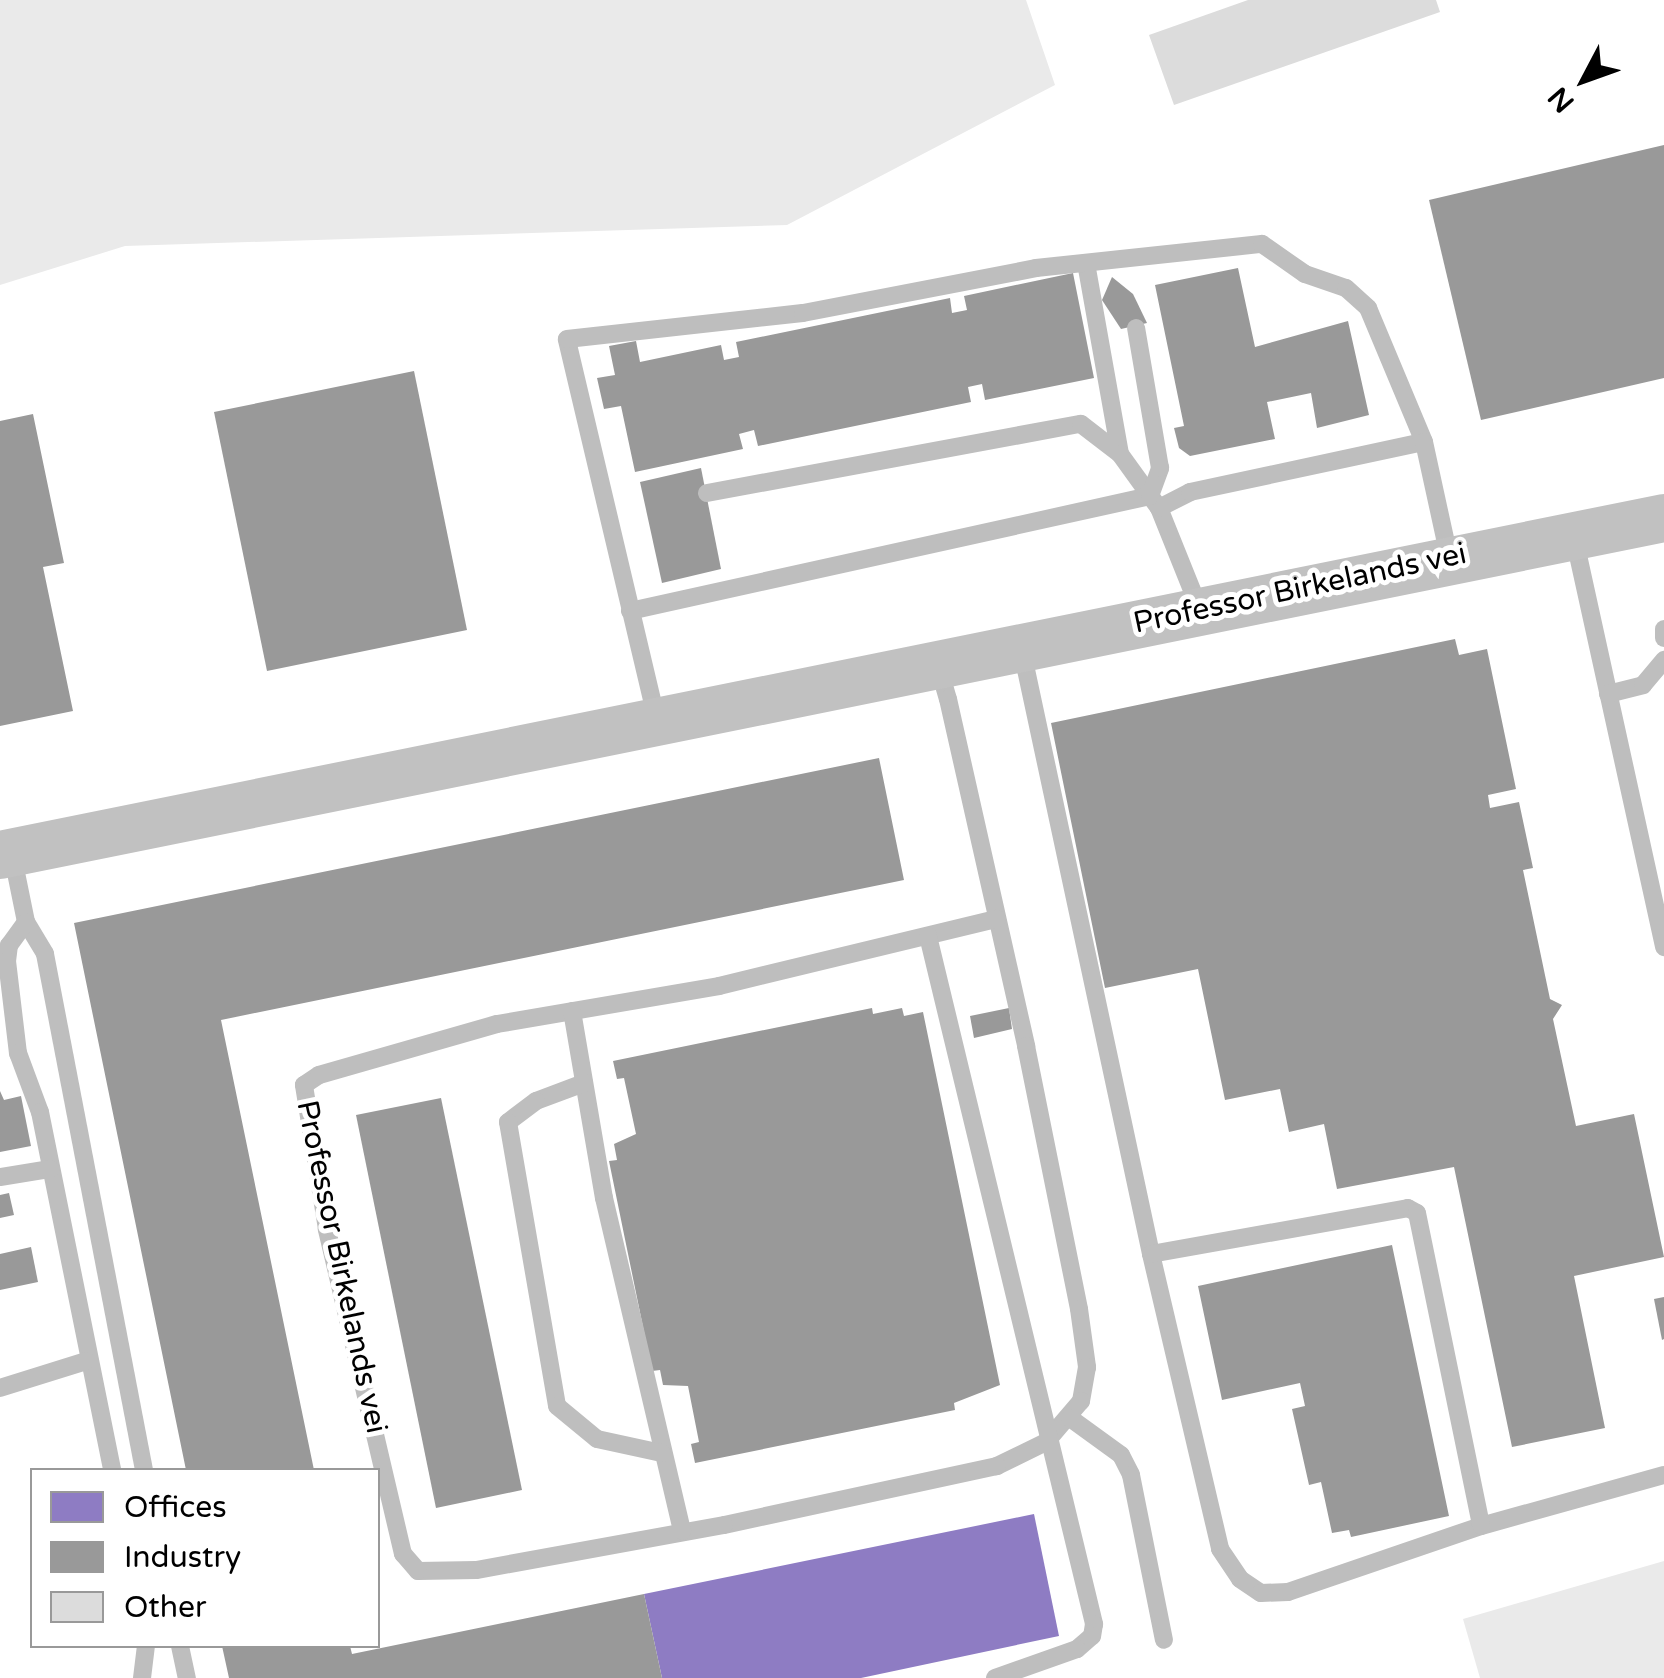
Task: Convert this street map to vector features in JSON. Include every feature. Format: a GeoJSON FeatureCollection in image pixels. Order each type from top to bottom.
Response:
{"type":"FeatureCollection","features":[{"type":"Feature","properties":{"kind":"main road","name":"Professor Birkelands vei"},"geometry":{"type":"LineString","coordinates":[[6,854],[1449,558],[1664,518]]}},
{"type":"Feature","properties":{"kind":"lane"},"geometry":{"type":"LineString","coordinates":[[657,722],[567,339],[803,313],[1086,264],[1262,244],[1305,274],[1346,288],[1368,308],[1424,442],[1449,558]]}},
{"type":"Feature","properties":{"kind":"lane"},"geometry":{"type":"LineString","coordinates":[[1086,264],[1120,454]]}},
{"type":"Feature","properties":{"kind":"lane"},"geometry":{"type":"LineString","coordinates":[[1136,328],[1160,468],[1154,502]]}},
{"type":"Feature","properties":{"kind":"lane"},"geometry":{"type":"LineString","coordinates":[[707,493],[1081,424],[1120,454],[1154,502],[1200,610]]}},
{"type":"Feature","properties":{"kind":"lane"},"geometry":{"type":"LineString","coordinates":[[630,611],[1424,442]]}},
{"type":"Feature","properties":{"kind":"lane"},"geometry":{"type":"LineString","coordinates":[[1573,534],[1664,947]]}},
{"type":"Feature","properties":{"kind":"lane"},"geometry":{"type":"LineString","coordinates":[[1664,629],[1664,638]]}},
{"type":"Feature","properties":{"kind":"lane"},"geometry":{"type":"LineString","coordinates":[[1021,646],[1150,1254],[1220,1549],[1240,1579],[1261,1593],[1288,1592],[1481,1526],[1664,1475]]}},
{"type":"Feature","properties":{"kind":"lane"},"geometry":{"type":"LineString","coordinates":[[1608,694],[1643,685],[1664,660]]}},
{"type":"Feature","properties":{"kind":"lane","name":"Professor Birkelands vei"},"geometry":{"type":"LineString","coordinates":[[937,663],[997,920],[1079,1308],[1087,1367],[1081,1401],[1046,1442],[997,1466],[476,1570],[418,1571],[402,1554],[327,1229],[304,1086],[318,1075],[497,1024],[719,986],[997,920]]}},
{"type":"Feature","properties":{"kind":"lane","name":"Professor Birkelands vei"},"geometry":{"type":"LineString","coordinates":[[6,854],[26,922],[45,954],[144,1468]]}},
{"type":"Feature","properties":{"kind":"lane"},"geometry":{"type":"LineString","coordinates":[[26,922],[9,945],[6,1012],[50,1169],[86,1361],[112,1468]]}},
{"type":"Feature","properties":{"kind":"lane"},"geometry":{"type":"LineString","coordinates":[[928,936],[982,1141],[1046,1442],[1076,1539],[1092,1636],[1062,1656],[994,1678]]}},
{"type":"Feature","properties":{"kind":"lane"},"geometry":{"type":"LineString","coordinates":[[572,1011],[661,1453],[682,1531]]}},
{"type":"Feature","properties":{"kind":"lane"},"geometry":{"type":"LineString","coordinates":[[584,1083],[536,1101],[508,1122],[558,1406],[597,1439],[661,1453]]}},
{"type":"Feature","properties":{"kind":"lane"},"geometry":{"type":"LineString","coordinates":[[0,1178],[50,1169]]}},
{"type":"Feature","properties":{"kind":"lane"},"geometry":{"type":"LineString","coordinates":[[1150,1254],[1408,1208],[1416,1213],[1481,1526]]}},
{"type":"Feature","properties":{"kind":"lane"},"geometry":{"type":"LineString","coordinates":[[0,1388],[86,1361]]}},
{"type":"Feature","properties":{"kind":"lane"},"geometry":{"type":"LineString","coordinates":[[1070,1418],[1121,1455],[1131,1475],[1164,1640]]}},
{"type":"Feature","properties":{"kind":"lane"},"geometry":{"type":"LineString","coordinates":[[142,1678],[146,1648]]}},
{"type":"Feature","properties":{"kind":"lane"},"geometry":{"type":"LineString","coordinates":[[180,1648],[187,1678]]}},
{"type":"Feature","properties":{"kind":"shaded area"},"geometry":{"type":"Polygon","coordinates":[[[0,0],[1026,0],[1055,85],[787,225],[125,246],[0,285],[0,0]]]}},
{"type":"Feature","properties":{"kind":"shaded area"},"geometry":{"type":"Polygon","coordinates":[[[1664,1561],[1664,1678],[1480,1678],[1463,1619],[1664,1561]]]}},
{"type":"Feature","properties":{"kind":"building: Offices"},"geometry":{"type":"Polygon","coordinates":[[[1034,1514],[1059,1636],[861,1678],[662,1678],[644,1594],[1034,1514]]]}},
{"type":"Feature","properties":{"kind":"building: Industry"},"geometry":{"type":"Polygon","coordinates":[[[1664,145],[1664,378],[1481,420],[1429,200],[1664,145]]]}},
{"type":"Feature","properties":{"kind":"building: Industry"},"geometry":{"type":"Polygon","coordinates":[[[1238,268],[1255,347],[1348,321],[1369,415],[1317,428],[1311,393],[1267,402],[1275,439],[1190,456],[1179,448],[1174,428],[1184,426],[1155,285],[1238,268]]]}},
{"type":"Feature","properties":{"kind":"building: Industry"},"geometry":{"type":"Polygon","coordinates":[[[1073,273],[1094,378],[985,400],[982,384],[968,387],[971,402],[758,446],[754,430],[739,434],[743,449],[635,472],[621,406],[604,409],[597,378],[615,375],[609,346],[636,341],[640,362],[721,345],[724,360],[739,357],[736,342],[950,298],[952,313],[967,310],[964,296],[1073,273]]]}},
{"type":"Feature","properties":{"kind":"building: Industry"},"geometry":{"type":"Polygon","coordinates":[[[1112,277],[1133,294],[1147,323],[1121,329],[1102,300],[1112,277]]]}},
{"type":"Feature","properties":{"kind":"building: Industry"},"geometry":{"type":"Polygon","coordinates":[[[414,371],[467,630],[267,671],[214,412],[414,371]]]}},
{"type":"Feature","properties":{"kind":"building: Industry"},"geometry":{"type":"Polygon","coordinates":[[[33,414],[64,563],[43,567],[73,711],[0,726],[0,421],[33,414]]]}},
{"type":"Feature","properties":{"kind":"building: Industry"},"geometry":{"type":"Polygon","coordinates":[[[701,468],[721,569],[662,583],[640,482],[701,468]]]}},
{"type":"Feature","properties":{"kind":"building: Industry"},"geometry":{"type":"Polygon","coordinates":[[[1455,639],[1459,655],[1487,649],[1516,789],[1488,795],[1490,808],[1519,802],[1533,868],[1523,870],[1550,999],[1562,1005],[1553,1019],[1576,1126],[1634,1114],[1664,1257],[1574,1276],[1605,1428],[1512,1447],[1454,1167],[1337,1189],[1324,1124],[1289,1132],[1280,1089],[1225,1100],[1198,969],[1105,988],[1051,723],[1455,639]]]}},
{"type":"Feature","properties":{"kind":"building: Industry"},"geometry":{"type":"Polygon","coordinates":[[[879,758],[904,880],[221,1020],[314,1468],[186,1468],[74,923],[879,758]]]}},
{"type":"Feature","properties":{"kind":"building: Industry"},"geometry":{"type":"Polygon","coordinates":[[[872,1008],[873,1014],[902,1008],[904,1016],[923,1012],[1000,1385],[954,1403],[955,1410],[695,1463],[691,1444],[699,1442],[688,1386],[663,1385],[660,1370],[652,1371],[609,1161],[617,1160],[614,1144],[636,1134],[624,1078],[617,1079],[613,1061],[872,1008]]]}},
{"type":"Feature","properties":{"kind":"building: Industry"},"geometry":{"type":"Polygon","coordinates":[[[1009,1008],[1012,1029],[974,1038],[970,1016],[1009,1008]]]}},
{"type":"Feature","properties":{"kind":"building: Industry"},"geometry":{"type":"Polygon","coordinates":[[[0,1091],[4,1100],[21,1096],[31,1146],[0,1152],[0,1091]]]}},
{"type":"Feature","properties":{"kind":"building: Industry"},"geometry":{"type":"Polygon","coordinates":[[[441,1098],[522,1490],[436,1508],[356,1115],[441,1098]]]}},
{"type":"Feature","properties":{"kind":"building: Industry"},"geometry":{"type":"Polygon","coordinates":[[[9,1193],[14,1215],[0,1218],[0,1195],[9,1193]]]}},
{"type":"Feature","properties":{"kind":"building: Industry"},"geometry":{"type":"Polygon","coordinates":[[[1392,1245],[1449,1516],[1351,1537],[1349,1530],[1332,1533],[1321,1482],[1309,1485],[1292,1409],[1305,1406],[1300,1383],[1222,1400],[1198,1286],[1392,1245]]]}},
{"type":"Feature","properties":{"kind":"building: Industry"},"geometry":{"type":"Polygon","coordinates":[[[31,1247],[38,1282],[0,1290],[0,1254],[31,1247]]]}},
{"type":"Feature","properties":{"kind":"building: Industry"},"geometry":{"type":"Polygon","coordinates":[[[1664,1297],[1664,1339],[1662,1340],[1654,1299],[1664,1297]]]}},
{"type":"Feature","properties":{"kind":"building: Industry"},"geometry":{"type":"Polygon","coordinates":[[[644,1594],[662,1678],[229,1678],[222,1648],[350,1648],[352,1654],[644,1594]]]}},
{"type":"Feature","properties":{"kind":"building: Other"},"geometry":{"type":"Polygon","coordinates":[[[1248,0],[1436,0],[1440,12],[1174,105],[1149,35],[1248,0]]]}}]}
